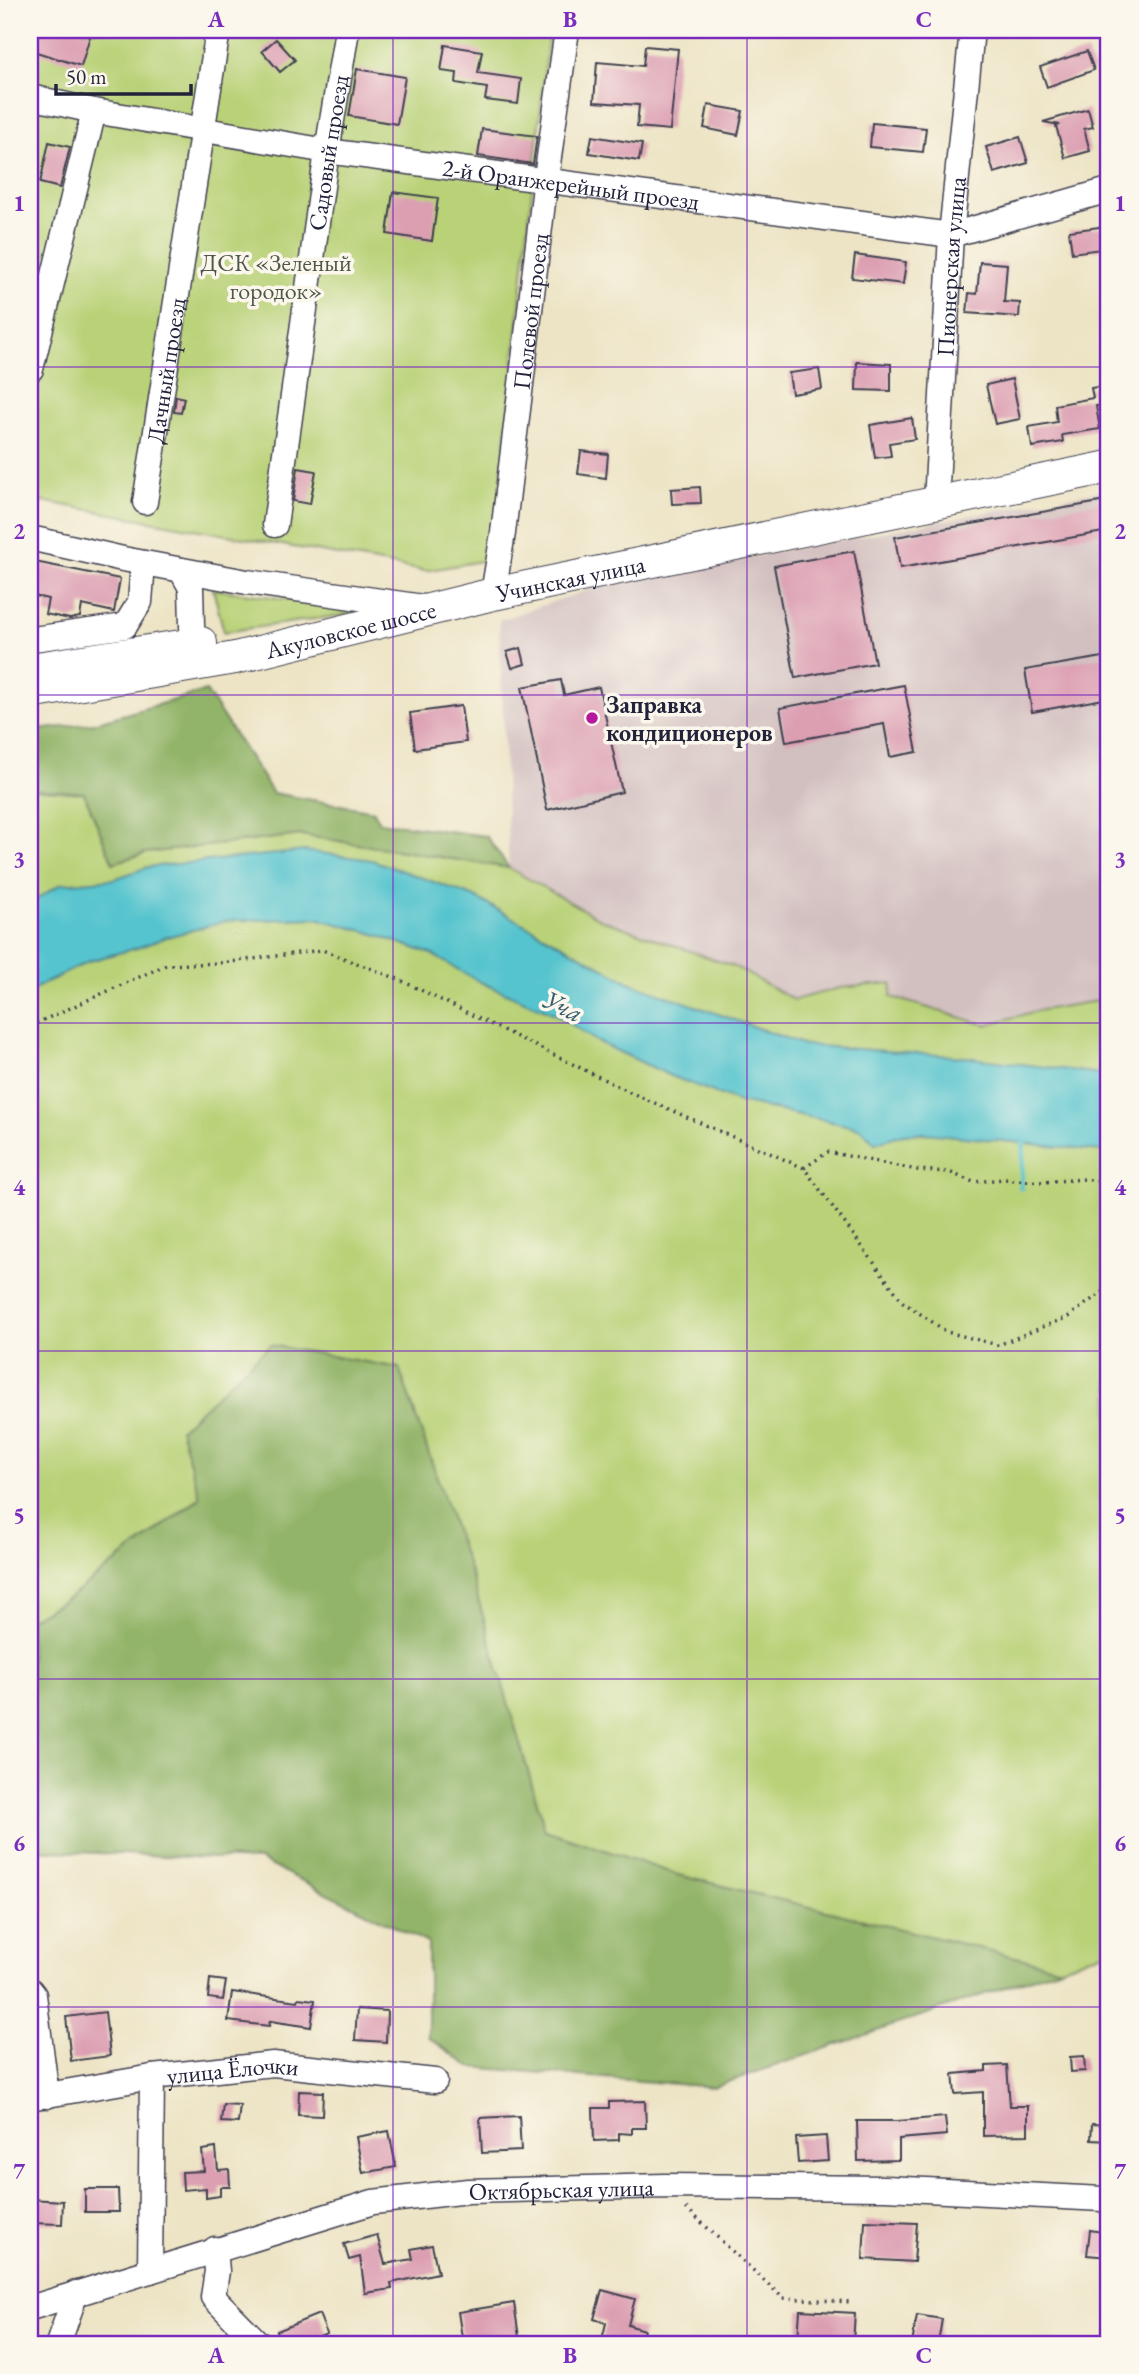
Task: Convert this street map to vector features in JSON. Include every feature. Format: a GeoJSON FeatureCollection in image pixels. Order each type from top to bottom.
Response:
{"type":"FeatureCollection","features":[{"type":"Feature","properties":{"kind":"main road","name":"Учинская улица"},"geometry":{"type":"LineString","coordinates":[[434,609],[493,594],[1109,467]]}},
{"type":"Feature","properties":{"kind":"main road","name":"Акуловское шоссе"},"geometry":{"type":"LineString","coordinates":[[30,669],[192,656],[235,659],[434,609]]}},
{"type":"Feature","properties":{"kind":"main road","name":"Акуловское шоссе"},"geometry":{"type":"LineString","coordinates":[[30,693],[192,656]]}},
{"type":"Feature","properties":{"kind":"street","name":"Дачный проезд"},"geometry":{"type":"LineString","coordinates":[[145,502],[218,30]]}},
{"type":"Feature","properties":{"kind":"street","name":"Садовый проезд"},"geometry":{"type":"LineString","coordinates":[[275,525],[327,151],[347,30]]}},
{"type":"Feature","properties":{"kind":"street","name":"Полевой проезд"},"geometry":{"type":"LineString","coordinates":[[493,594],[567,30]]}},
{"type":"Feature","properties":{"kind":"street","name":"Пионерская улица"},"geometry":{"type":"LineString","coordinates":[[936,502],[951,235],[972,30]]}},
{"type":"Feature","properties":{"kind":"street","name":"2-й Оранжерейный проезд"},"geometry":{"type":"LineString","coordinates":[[30,97],[94,111],[327,151],[546,178],[951,235],[1109,190]]}},
{"type":"Feature","properties":{"kind":"street"},"geometry":{"type":"LineString","coordinates":[[32,369],[94,111]]}},
{"type":"Feature","properties":{"kind":"street","name":"Учинская улица"},"geometry":{"type":"LineString","coordinates":[[30,538],[247,582],[434,609]]}},
{"type":"Feature","properties":{"kind":"street"},"geometry":{"type":"LineString","coordinates":[[30,637],[33,639],[125,626],[140,602],[143,563]]}},
{"type":"Feature","properties":{"kind":"street"},"geometry":{"type":"LineString","coordinates":[[181,570],[191,588],[192,656]]}},
{"type":"Feature","properties":{"kind":"street"},"geometry":{"type":"LineString","coordinates":[[30,1990],[34,1995],[38,2097]]}},
{"type":"Feature","properties":{"kind":"street","name":"улица Ёлочки"},"geometry":{"type":"LineString","coordinates":[[38,2097],[152,2077],[273,2064],[435,2081]]}},
{"type":"Feature","properties":{"kind":"street"},"geometry":{"type":"LineString","coordinates":[[150,2271],[152,2077]]}},
{"type":"Feature","properties":{"kind":"street","name":"Октябрьская улица"},"geometry":{"type":"LineString","coordinates":[[30,2308],[373,2202],[468,2191],[664,2186],[886,2188],[1107,2200]]}},
{"type":"Feature","properties":{"kind":"street"},"geometry":{"type":"LineString","coordinates":[[215,2249],[217,2271],[213,2297],[259,2344]]}},
{"type":"Feature","properties":{"kind":"street"},"geometry":{"type":"LineString","coordinates":[[58,2344],[76,2293]]}},
{"type":"Feature","properties":{"kind":"path"},"geometry":{"type":"LineString","coordinates":[[30,1026],[166,965],[222,963],[322,950],[398,979],[634,1094],[804,1168],[903,1302],[947,1332],[998,1345],[1068,1317],[1109,1287]]}},
{"type":"Feature","properties":{"kind":"path"},"geometry":{"type":"LineString","coordinates":[[804,1168],[828,1152],[916,1170],[949,1172],[973,1182],[1004,1179],[1042,1182],[1085,1179],[1109,1184]]}},
{"type":"Feature","properties":{"kind":"path"},"geometry":{"type":"LineString","coordinates":[[664,2186],[783,2298],[852,2302]]}},
{"type":"Feature","properties":{"kind":"shaded area"},"geometry":{"type":"Polygon","coordinates":[[[1109,489],[1109,999],[1036,1011],[986,1025],[891,997],[892,983],[840,988],[794,1001],[735,967],[600,919],[509,868],[499,620],[603,585],[1109,489]]]}},
{"type":"Feature","properties":{"kind":"green space","name":"ДСК «Зеленый городок»"},"geometry":{"type":"Polygon","coordinates":[[[30,30],[549,30],[493,559],[425,571],[30,499],[30,30]]]}},
{"type":"Feature","properties":{"kind":"green space"},"geometry":{"type":"Polygon","coordinates":[[[213,589],[371,611],[224,632],[213,589]]]}},
{"type":"Feature","properties":{"kind":"green space"},"geometry":{"type":"Polygon","coordinates":[[[206,691],[273,793],[374,811],[379,822],[486,836],[509,868],[301,835],[146,853],[113,863],[84,793],[30,789],[30,731],[94,723],[206,691]]]}},
{"type":"Feature","properties":{"kind":"green space"},"geometry":{"type":"Polygon","coordinates":[[[30,789],[84,792],[113,863],[146,853],[301,835],[509,868],[600,919],[735,967],[794,1000],[840,988],[892,983],[891,997],[986,1025],[1036,1011],[1109,999],[1109,1950],[1061,1968],[678,1875],[545,1830],[471,1575],[200,1497],[69,1598],[30,1619],[30,789]]]}},
{"type":"Feature","properties":{"kind":"green space"},"geometry":{"type":"Polygon","coordinates":[[[270,1345],[399,1368],[471,1575],[545,1830],[678,1875],[1061,1968],[713,2087],[470,2067],[428,2037],[428,1943],[260,1860],[30,1850],[30,1619],[69,1598],[200,1498],[180,1429],[270,1345]]]}},
{"type":"Feature","properties":{"kind":"water","name":"Уча"},"geometry":{"type":"Polygon","coordinates":[[[305,851],[372,860],[473,896],[631,983],[805,1045],[965,1057],[1109,1075],[1109,1152],[925,1133],[903,1134],[875,1143],[860,1128],[739,1102],[671,1076],[598,1042],[555,1014],[480,982],[431,954],[371,933],[316,918],[226,921],[89,961],[30,991],[30,903],[61,884],[114,879],[148,867],[305,851]]]}},
{"type":"Feature","properties":{"kind":"building"},"geometry":{"type":"Polygon","coordinates":[[[32,30],[80,30],[91,33],[81,66],[30,50],[32,30]]]}},
{"type":"Feature","properties":{"kind":"building"},"geometry":{"type":"Polygon","coordinates":[[[276,39],[295,60],[280,72],[262,51],[276,39]]]}},
{"type":"Feature","properties":{"kind":"building"},"geometry":{"type":"Polygon","coordinates":[[[445,45],[482,51],[478,73],[521,79],[518,104],[485,100],[487,88],[456,83],[457,73],[441,71],[445,45]]]}},
{"type":"Feature","properties":{"kind":"building"},"geometry":{"type":"Polygon","coordinates":[[[645,46],[678,49],[670,130],[637,127],[639,105],[594,102],[597,62],[643,66],[645,46]]]}},
{"type":"Feature","properties":{"kind":"building"},"geometry":{"type":"Polygon","coordinates":[[[1087,51],[1094,70],[1047,87],[1040,67],[1087,51]]]}},
{"type":"Feature","properties":{"kind":"building"},"geometry":{"type":"Polygon","coordinates":[[[357,69],[405,77],[397,124],[349,116],[357,69]]]}},
{"type":"Feature","properties":{"kind":"building"},"geometry":{"type":"Polygon","coordinates":[[[708,105],[743,111],[738,135],[704,128],[708,105]]]}},
{"type":"Feature","properties":{"kind":"building"},"geometry":{"type":"Polygon","coordinates":[[[1088,109],[1093,127],[1084,129],[1090,151],[1065,158],[1056,126],[1060,125],[1043,122],[1088,109]]]}},
{"type":"Feature","properties":{"kind":"building"},"geometry":{"type":"Polygon","coordinates":[[[872,123],[926,128],[923,152],[870,147],[872,123]]]}},
{"type":"Feature","properties":{"kind":"building"},"geometry":{"type":"Polygon","coordinates":[[[482,129],[537,136],[533,164],[478,156],[482,129]]]}},
{"type":"Feature","properties":{"kind":"building"},"geometry":{"type":"Polygon","coordinates":[[[592,136],[642,144],[639,161],[589,153],[592,136]]]}},
{"type":"Feature","properties":{"kind":"building"},"geometry":{"type":"Polygon","coordinates":[[[1020,137],[1028,163],[994,173],[986,147],[1020,137]]]}},
{"type":"Feature","properties":{"kind":"building"},"geometry":{"type":"Polygon","coordinates":[[[49,142],[70,147],[60,188],[40,183],[49,142]]]}},
{"type":"Feature","properties":{"kind":"building"},"geometry":{"type":"Polygon","coordinates":[[[393,192],[438,198],[432,241],[387,234],[393,192]]]}},
{"type":"Feature","properties":{"kind":"building"},"geometry":{"type":"Polygon","coordinates":[[[1107,226],[1109,248],[1072,253],[1069,231],[1107,226]]]}},
{"type":"Feature","properties":{"kind":"building"},"geometry":{"type":"Polygon","coordinates":[[[855,255],[906,262],[903,284],[852,278],[855,255]]]}},
{"type":"Feature","properties":{"kind":"building"},"geometry":{"type":"Polygon","coordinates":[[[980,262],[1007,264],[1004,302],[1020,303],[1019,317],[967,313],[969,293],[977,294],[980,262]]]}},
{"type":"Feature","properties":{"kind":"building"},"geometry":{"type":"Polygon","coordinates":[[[857,362],[891,364],[891,391],[856,390],[857,362]]]}},
{"type":"Feature","properties":{"kind":"building"},"geometry":{"type":"Polygon","coordinates":[[[819,369],[822,389],[792,394],[789,373],[819,369]]]}},
{"type":"Feature","properties":{"kind":"building"},"geometry":{"type":"Polygon","coordinates":[[[1012,379],[1020,419],[995,424],[986,385],[1012,379]]]}},
{"type":"Feature","properties":{"kind":"building"},"geometry":{"type":"Polygon","coordinates":[[[1109,385],[1109,404],[1096,406],[1100,429],[1062,435],[1063,442],[1032,447],[1029,427],[1057,422],[1055,405],[1093,398],[1091,388],[1109,385]]]}},
{"type":"Feature","properties":{"kind":"building"},"geometry":{"type":"Polygon","coordinates":[[[176,396],[184,398],[181,413],[174,412],[176,396]]]}},
{"type":"Feature","properties":{"kind":"building"},"geometry":{"type":"Polygon","coordinates":[[[912,418],[915,439],[889,443],[891,456],[875,458],[870,425],[912,418]]]}},
{"type":"Feature","properties":{"kind":"building"},"geometry":{"type":"Polygon","coordinates":[[[581,451],[608,454],[606,478],[578,474],[581,451]]]}},
{"type":"Feature","properties":{"kind":"building"},"geometry":{"type":"Polygon","coordinates":[[[298,468],[316,471],[310,504],[293,501],[298,468]]]}},
{"type":"Feature","properties":{"kind":"building"},"geometry":{"type":"Polygon","coordinates":[[[700,487],[701,503],[672,504],[671,489],[700,487]]]}},
{"type":"Feature","properties":{"kind":"building"},"geometry":{"type":"Polygon","coordinates":[[[1106,501],[1109,531],[900,568],[895,537],[1106,501]]]}},
{"type":"Feature","properties":{"kind":"building"},"geometry":{"type":"Polygon","coordinates":[[[854,551],[875,663],[795,678],[774,566],[854,551]]]}},
{"type":"Feature","properties":{"kind":"building"},"geometry":{"type":"Polygon","coordinates":[[[30,561],[120,579],[114,612],[82,605],[80,617],[70,619],[45,614],[48,599],[30,595],[30,561]]]}},
{"type":"Feature","properties":{"kind":"building"},"geometry":{"type":"Polygon","coordinates":[[[521,648],[525,664],[512,668],[507,652],[521,648]]]}},
{"type":"Feature","properties":{"kind":"building"},"geometry":{"type":"Polygon","coordinates":[[[1109,656],[1109,698],[1032,712],[1025,670],[1109,656]]]}},
{"type":"Feature","properties":{"kind":"building"},"geometry":{"type":"Polygon","coordinates":[[[561,680],[564,695],[599,687],[622,792],[547,810],[522,687],[561,680]]]}},
{"type":"Feature","properties":{"kind":"building"},"geometry":{"type":"Polygon","coordinates":[[[904,685],[917,752],[890,757],[884,724],[786,742],[780,708],[904,685]]]}},
{"type":"Feature","properties":{"kind":"building"},"geometry":{"type":"Polygon","coordinates":[[[461,706],[466,742],[415,749],[410,713],[461,706]]]}},
{"type":"Feature","properties":{"kind":"building"},"geometry":{"type":"Polygon","coordinates":[[[210,1979],[226,1981],[223,2000],[208,1998],[210,1979]]]}},
{"type":"Feature","properties":{"kind":"building"},"geometry":{"type":"Polygon","coordinates":[[[232,1992],[298,2001],[299,1998],[315,2000],[311,2027],[270,2021],[269,2026],[228,2021],[232,1992]]]}},
{"type":"Feature","properties":{"kind":"building"},"geometry":{"type":"Polygon","coordinates":[[[357,2009],[387,2011],[386,2042],[355,2040],[357,2009]]]}},
{"type":"Feature","properties":{"kind":"building"},"geometry":{"type":"Polygon","coordinates":[[[105,2012],[110,2056],[71,2061],[66,2017],[105,2012]]]}},
{"type":"Feature","properties":{"kind":"building"},"geometry":{"type":"Polygon","coordinates":[[[1084,2056],[1085,2071],[1071,2072],[1070,2057],[1084,2056]]]}},
{"type":"Feature","properties":{"kind":"building"},"geometry":{"type":"Polygon","coordinates":[[[1007,2065],[1010,2106],[1028,2106],[1028,2135],[983,2136],[983,2092],[955,2094],[953,2074],[986,2071],[986,2066],[1007,2065]]]}},
{"type":"Feature","properties":{"kind":"building"},"geometry":{"type":"Polygon","coordinates":[[[299,2091],[323,2092],[322,2116],[298,2115],[299,2091]]]}},
{"type":"Feature","properties":{"kind":"building"},"geometry":{"type":"Polygon","coordinates":[[[645,2101],[646,2128],[632,2128],[632,2134],[619,2133],[619,2140],[594,2141],[593,2108],[609,2108],[609,2102],[645,2101]]]}},
{"type":"Feature","properties":{"kind":"building"},"geometry":{"type":"Polygon","coordinates":[[[223,2104],[240,2105],[238,2123],[221,2122],[223,2104]]]}},
{"type":"Feature","properties":{"kind":"building"},"geometry":{"type":"Polygon","coordinates":[[[519,2116],[521,2151],[482,2153],[480,2118],[519,2116]]]}},
{"type":"Feature","properties":{"kind":"building"},"geometry":{"type":"Polygon","coordinates":[[[945,2117],[947,2135],[899,2139],[899,2160],[858,2161],[857,2121],[945,2117]]]}},
{"type":"Feature","properties":{"kind":"building"},"geometry":{"type":"Polygon","coordinates":[[[1092,2124],[1109,2125],[1109,2141],[1091,2140],[1092,2124]]]}},
{"type":"Feature","properties":{"kind":"building"},"geometry":{"type":"Polygon","coordinates":[[[389,2131],[396,2167],[363,2173],[356,2137],[389,2131]]]}},
{"type":"Feature","properties":{"kind":"building"},"geometry":{"type":"Polygon","coordinates":[[[826,2136],[828,2161],[798,2163],[796,2138],[826,2136]]]}},
{"type":"Feature","properties":{"kind":"building"},"geometry":{"type":"Polygon","coordinates":[[[216,2148],[218,2170],[229,2169],[230,2187],[220,2187],[220,2196],[206,2198],[206,2188],[183,2190],[182,2172],[204,2171],[202,2150],[216,2148]]]}},
{"type":"Feature","properties":{"kind":"building"},"geometry":{"type":"Polygon","coordinates":[[[85,2189],[118,2189],[119,2212],[85,2212],[85,2189]]]}},
{"type":"Feature","properties":{"kind":"building"},"geometry":{"type":"Polygon","coordinates":[[[30,2199],[63,2201],[62,2224],[30,2223],[30,2199]]]}},
{"type":"Feature","properties":{"kind":"building"},"geometry":{"type":"Polygon","coordinates":[[[865,2221],[917,2223],[914,2262],[863,2259],[865,2221]]]}},
{"type":"Feature","properties":{"kind":"building"},"geometry":{"type":"Polygon","coordinates":[[[1090,2230],[1109,2233],[1109,2257],[1087,2255],[1090,2230]]]}},
{"type":"Feature","properties":{"kind":"building"},"geometry":{"type":"Polygon","coordinates":[[[377,2235],[385,2264],[413,2259],[411,2249],[432,2245],[438,2273],[391,2283],[392,2289],[365,2293],[360,2257],[349,2260],[344,2244],[377,2235]]]}},
{"type":"Feature","properties":{"kind":"building"},"geometry":{"type":"Polygon","coordinates":[[[602,2290],[635,2299],[628,2325],[644,2330],[640,2344],[601,2344],[606,2323],[594,2319],[602,2290]]]}},
{"type":"Feature","properties":{"kind":"building"},"geometry":{"type":"Polygon","coordinates":[[[514,2303],[519,2337],[463,2344],[458,2312],[514,2303]]]}},
{"type":"Feature","properties":{"kind":"building"},"geometry":{"type":"Polygon","coordinates":[[[800,2310],[855,2313],[853,2343],[798,2340],[800,2310]]]}},
{"type":"Feature","properties":{"kind":"building"},"geometry":{"type":"Polygon","coordinates":[[[319,2314],[327,2334],[301,2344],[282,2344],[277,2331],[319,2314]]]}},
{"type":"Feature","properties":{"kind":"building"},"geometry":{"type":"Polygon","coordinates":[[[917,2315],[942,2319],[938,2344],[912,2344],[917,2315]]]}},
{"type":"Feature","properties":{"kind":"waterway"},"geometry":{"type":"LineString","coordinates":[[1021,1188],[1024,1138]]}},
{"type":"Feature","properties":{"kind":"place","name":"Заправка кондиционеров"},"geometry":{"type":"Point","coordinates":[592,718]}}]}
